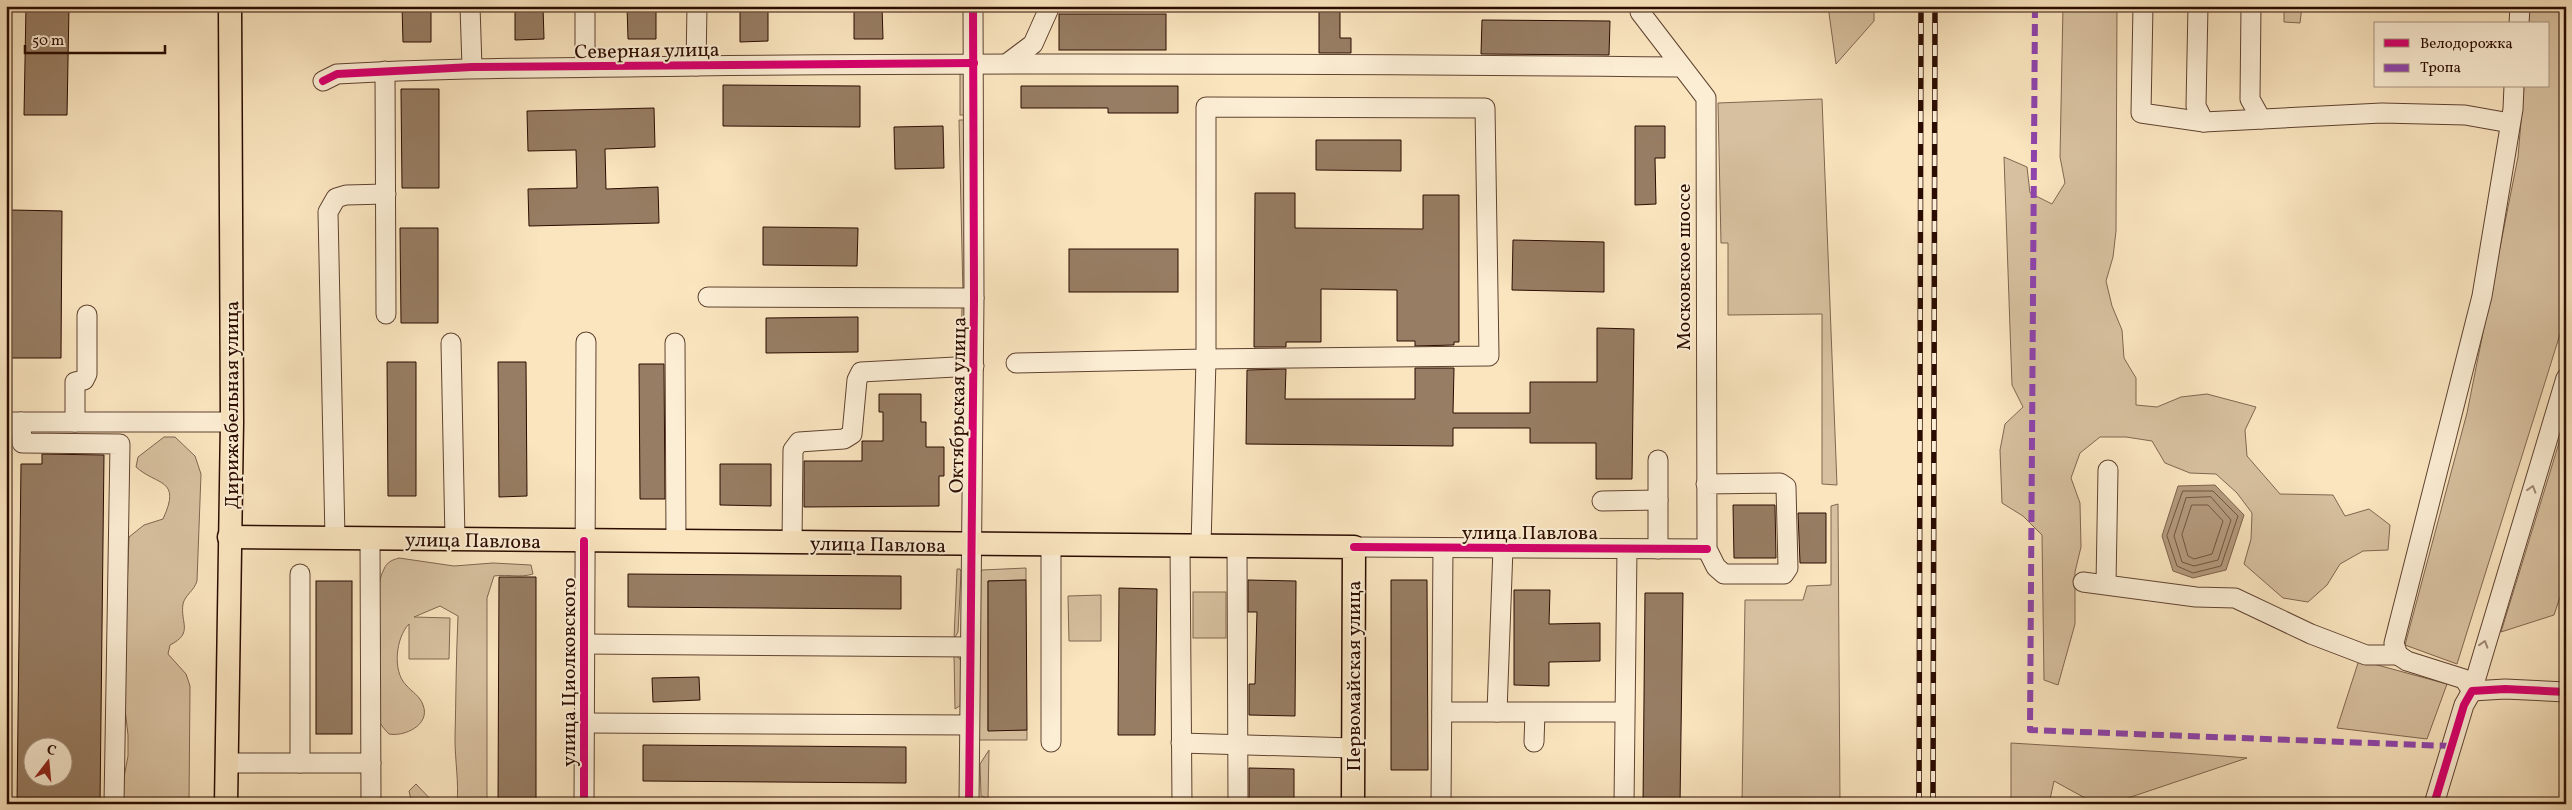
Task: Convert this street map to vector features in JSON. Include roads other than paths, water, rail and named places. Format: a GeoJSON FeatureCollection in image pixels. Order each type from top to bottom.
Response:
{"type":"FeatureCollection","features":[{"type":"Feature","properties":{"kind":"main road","name":"Дирижабельная улица"},"geometry":{"type":"LineString","coordinates":[[226,804],[232,422],[230,6]]}},
{"type":"Feature","properties":{"kind":"main road","name":"улица Павлова"},"geometry":{"type":"LineString","coordinates":[[229,537],[1354,547]]}},
{"type":"Feature","properties":{"kind":"main road","name":"Первомайская улица"},"geometry":{"type":"LineString","coordinates":[[1353,804],[1354,547]]}},
{"type":"Feature","properties":{"kind":"street"},"geometry":{"type":"LineString","coordinates":[[470,6],[472,67]]}},
{"type":"Feature","properties":{"kind":"street"},"geometry":{"type":"LineString","coordinates":[[585,6],[585,67]]}},
{"type":"Feature","properties":{"kind":"street"},"geometry":{"type":"LineString","coordinates":[[696,66],[697,6]]}},
{"type":"Feature","properties":{"kind":"street","name":"Октябрьская улица"},"geometry":{"type":"LineString","coordinates":[[970,804],[969,725],[974,366],[973,6]]}},
{"type":"Feature","properties":{"kind":"street"},"geometry":{"type":"LineString","coordinates":[[1009,62],[1033,44],[1050,6]]}},
{"type":"Feature","properties":{"kind":"street","name":"Московское шоссе"},"geometry":{"type":"LineString","coordinates":[[1640,6],[1640,12],[1706,98],[1707,550]]}},
{"type":"Feature","properties":{"kind":"street"},"geometry":{"type":"LineString","coordinates":[[2143,6],[2141,113],[2204,122],[2382,113],[2465,115],[2510,123]]}},
{"type":"Feature","properties":{"kind":"street"},"geometry":{"type":"LineString","coordinates":[[2198,6],[2196,106],[2204,122]]}},
{"type":"Feature","properties":{"kind":"street"},"geometry":{"type":"LineString","coordinates":[[2251,6],[2250,99],[2261,119]]}},
{"type":"Feature","properties":{"kind":"street"},"geometry":{"type":"LineString","coordinates":[[2519,22],[2520,6]]}},
{"type":"Feature","properties":{"kind":"street","name":"Северная улица"},"geometry":{"type":"LineString","coordinates":[[322,81],[337,74],[472,67],[974,64],[1009,62],[1682,67]]}},
{"type":"Feature","properties":{"kind":"street"},"geometry":{"type":"LineString","coordinates":[[385,71],[386,314]]}},
{"type":"Feature","properties":{"kind":"street"},"geometry":{"type":"LineString","coordinates":[[2398,655],[2394,643],[2482,296],[2510,123],[2514,88]]}},
{"type":"Feature","properties":{"kind":"street"},"geometry":{"type":"LineString","coordinates":[[1016,363],[1206,359],[1489,356],[1485,108],[1206,106],[1206,359],[1191,546],[1181,743],[1182,804]]}},
{"type":"Feature","properties":{"kind":"street"},"geometry":{"type":"LineString","coordinates":[[335,538],[329,344],[328,212],[336,198],[346,195],[386,194]]}},
{"type":"Feature","properties":{"kind":"street"},"geometry":{"type":"LineString","coordinates":[[708,297],[974,298]]}},
{"type":"Feature","properties":{"kind":"street"},"geometry":{"type":"LineString","coordinates":[[75,422],[75,382],[84,380],[87,374],[87,316]]}},
{"type":"Feature","properties":{"kind":"street","name":"улица Циолковского"},"geometry":{"type":"LineString","coordinates":[[584,804],[586,342]]}},
{"type":"Feature","properties":{"kind":"street"},"geometry":{"type":"LineString","coordinates":[[451,343],[455,540]]}},
{"type":"Feature","properties":{"kind":"street"},"geometry":{"type":"LineString","coordinates":[[675,343],[676,542]]}},
{"type":"Feature","properties":{"kind":"street"},"geometry":{"type":"LineString","coordinates":[[792,543],[793,450],[799,442],[844,439],[852,434],[857,380],[861,372],[974,366]]}},
{"type":"Feature","properties":{"kind":"street"},"geometry":{"type":"LineString","coordinates":[[2434,804],[2464,705],[2472,692],[2478,664],[2566,378]]}},
{"type":"Feature","properties":{"kind":"street"},"geometry":{"type":"LineString","coordinates":[[114,804],[120,444],[22,443],[14,422],[232,422]]}},
{"type":"Feature","properties":{"kind":"street"},"geometry":{"type":"LineString","coordinates":[[1658,460],[1658,549]]}},
{"type":"Feature","properties":{"kind":"street"},"geometry":{"type":"LineString","coordinates":[[2106,584],[2108,470]]}},
{"type":"Feature","properties":{"kind":"street"},"geometry":{"type":"LineString","coordinates":[[1706,484],[1784,484],[1786,487],[1788,568],[1784,574],[1776,575],[1724,574],[1716,567],[1707,550]]}},
{"type":"Feature","properties":{"kind":"street"},"geometry":{"type":"LineString","coordinates":[[1602,501],[1658,500]]}},
{"type":"Feature","properties":{"kind":"street"},"geometry":{"type":"LineString","coordinates":[[370,538],[371,804]]}},
{"type":"Feature","properties":{"kind":"street"},"geometry":{"type":"LineString","coordinates":[[1051,545],[1051,742]]}},
{"type":"Feature","properties":{"kind":"street"},"geometry":{"type":"LineString","coordinates":[[1237,547],[1238,804]]}},
{"type":"Feature","properties":{"kind":"street","name":"улица Павлова"},"geometry":{"type":"LineString","coordinates":[[1354,547],[1707,550]]}},
{"type":"Feature","properties":{"kind":"street"},"geometry":{"type":"LineString","coordinates":[[1441,804],[1443,548]]}},
{"type":"Feature","properties":{"kind":"street"},"geometry":{"type":"LineString","coordinates":[[1497,712],[1503,548]]}},
{"type":"Feature","properties":{"kind":"street"},"geometry":{"type":"LineString","coordinates":[[1624,804],[1627,549]]}},
{"type":"Feature","properties":{"kind":"street"},"geometry":{"type":"LineString","coordinates":[[300,574],[300,763]]}},
{"type":"Feature","properties":{"kind":"street"},"geometry":{"type":"LineString","coordinates":[[2084,582],[2196,597],[2235,598],[2311,634],[2366,655],[2398,655],[2407,661],[2464,679],[2472,692]]}},
{"type":"Feature","properties":{"kind":"street"},"geometry":{"type":"LineString","coordinates":[[586,644],[970,647]]}},
{"type":"Feature","properties":{"kind":"street"},"geometry":{"type":"LineString","coordinates":[[2472,692],[2506,689],[2566,692]]}},
{"type":"Feature","properties":{"kind":"street"},"geometry":{"type":"LineString","coordinates":[[1442,712],[1624,712]]}},
{"type":"Feature","properties":{"kind":"street"},"geometry":{"type":"LineString","coordinates":[[1534,742],[1535,713]]}},
{"type":"Feature","properties":{"kind":"street"},"geometry":{"type":"LineString","coordinates":[[585,723],[969,725]]}},
{"type":"Feature","properties":{"kind":"street"},"geometry":{"type":"LineString","coordinates":[[1181,743],[1353,748]]}},
{"type":"Feature","properties":{"kind":"street"},"geometry":{"type":"LineString","coordinates":[[227,763],[371,763]]}},
{"type":"Feature","properties":{"kind":"water"},"geometry":{"type":"Polygon","coordinates":[[[2215,485],[2244,515],[2226,570],[2193,578],[2173,571],[2162,536],[2178,486],[2215,485]]]}},
{"type":"Feature","properties":{"kind":"railway"},"geometry":{"type":"LineString","coordinates":[[1919,804],[1921,6]]}},
{"type":"Feature","properties":{"kind":"railway"},"geometry":{"type":"LineString","coordinates":[[1933,804],[1935,6]]}}]}
